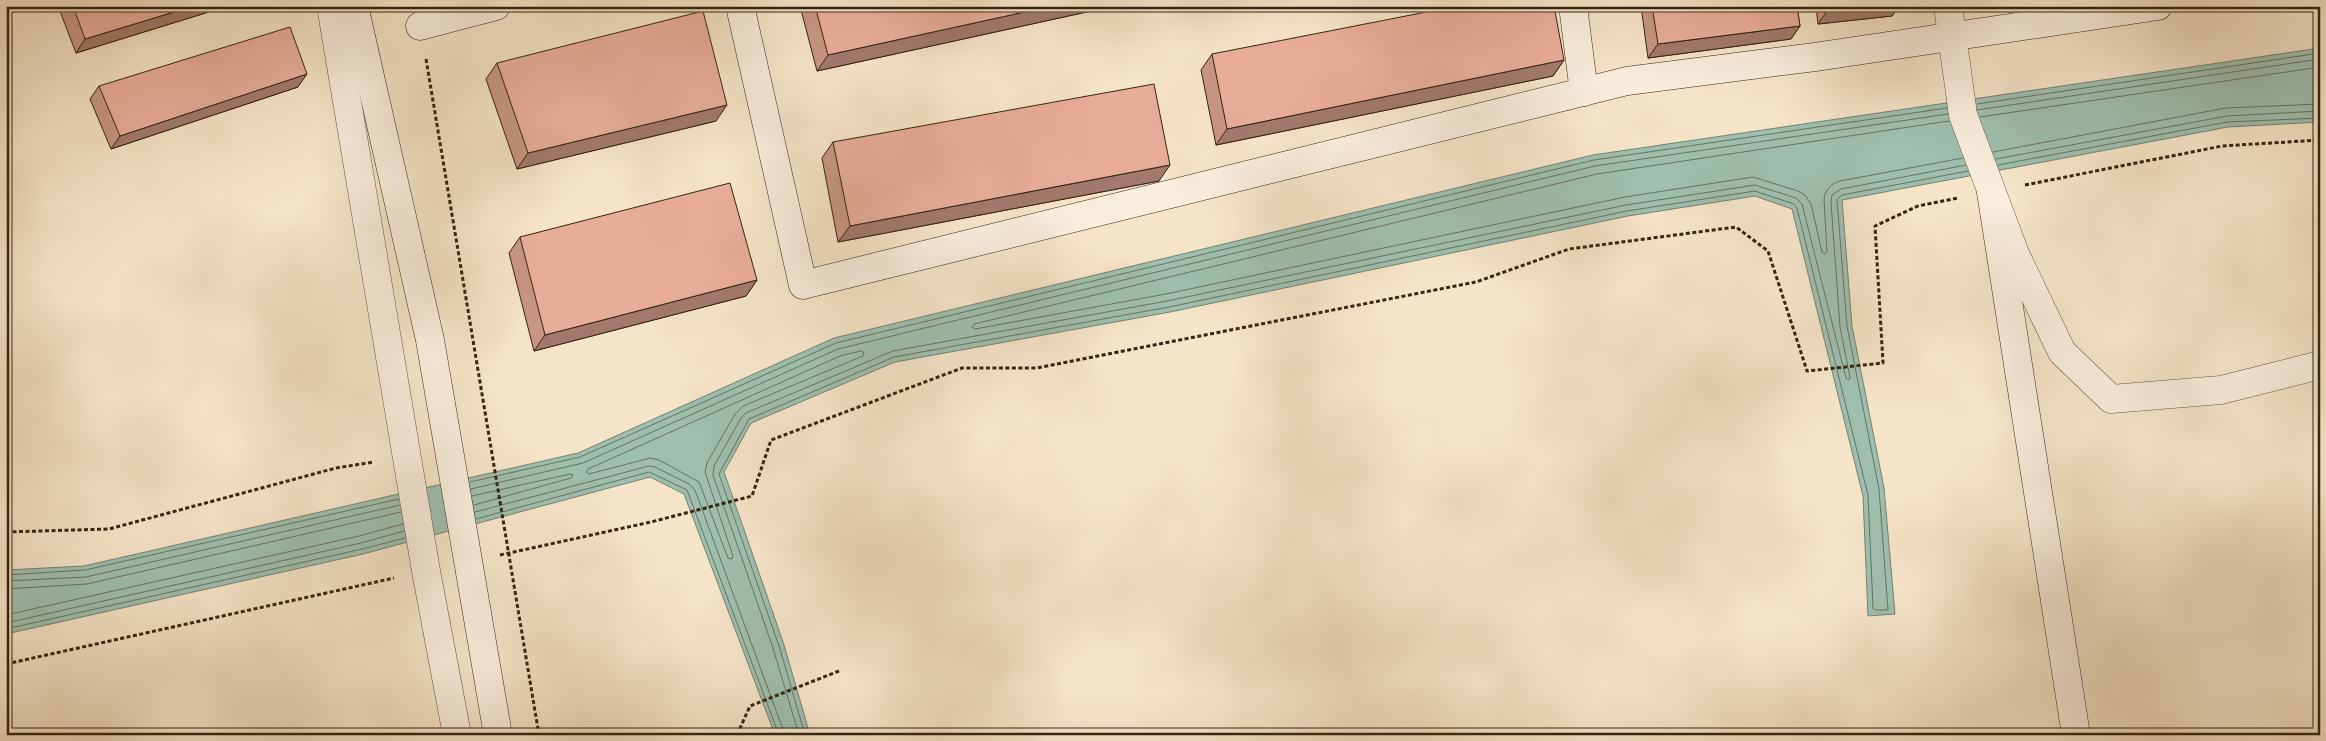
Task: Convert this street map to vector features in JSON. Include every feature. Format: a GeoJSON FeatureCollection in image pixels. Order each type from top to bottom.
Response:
{"type":"FeatureCollection","features":[{"type":"Feature","properties":{"kind":"street"},"geometry":{"type":"LineString","coordinates":[[331,6],[426,571],[457,735]]}},
{"type":"Feature","properties":{"kind":"street"},"geometry":{"type":"LineString","coordinates":[[354,6],[430,340],[498,735]]}},
{"type":"Feature","properties":{"kind":"street"},"geometry":{"type":"LineString","coordinates":[[420,26],[496,6]]}},
{"type":"Feature","properties":{"kind":"street"},"geometry":{"type":"LineString","coordinates":[[740,6],[803,285],[1627,81],[1815,57],[2158,6]]}},
{"type":"Feature","properties":{"kind":"street"},"geometry":{"type":"LineString","coordinates":[[1573,6],[1584,92]]}},
{"type":"Feature","properties":{"kind":"street"},"geometry":{"type":"LineString","coordinates":[[1948,6],[1963,115],[2015,254],[2062,352],[2111,399],[2221,390],[2320,365]]}},
{"type":"Feature","properties":{"kind":"street"},"geometry":{"type":"LineString","coordinates":[[1991,192],[2076,735]]}},
{"type":"Feature","properties":{"kind":"path"},"geometry":{"type":"LineString","coordinates":[[420,26],[539,735]]}},
{"type":"Feature","properties":{"kind":"path"},"geometry":{"type":"LineString","coordinates":[[468,562],[651,522],[752,496],[770,440],[962,368],[1037,368],[1476,282],[1569,249],[1736,227],[1768,251],[1807,371],[1883,363],[1875,226],[1918,206],[2222,146],[2320,140]]}},
{"type":"Feature","properties":{"kind":"path"},"geometry":{"type":"LineString","coordinates":[[6,532],[109,529],[336,468],[407,456]]}},
{"type":"Feature","properties":{"kind":"path"},"geometry":{"type":"LineString","coordinates":[[6,664],[426,571]]}},
{"type":"Feature","properties":{"kind":"path"},"geometry":{"type":"LineString","coordinates":[[737,735],[750,706],[839,671]]}},
{"type":"Feature","properties":{"kind":"water"},"geometry":{"type":"Polygon","coordinates":[[[2320,48],[2320,122],[2228,127],[1842,200],[1852,326],[1884,488],[1895,614],[1868,616],[1863,496],[1792,209],[1755,196],[1628,216],[1170,312],[895,362],[751,423],[724,472],[784,645],[810,735],[775,735],[684,494],[650,477],[363,554],[6,634],[6,570],[84,566],[578,453],[834,338],[1593,155],[2320,48]]]}},
{"type":"Feature","properties":{"kind":"building"},"geometry":{"type":"Polygon","coordinates":[[[73,6],[194,6],[85,39],[73,6]]]}},
{"type":"Feature","properties":{"kind":"building"},"geometry":{"type":"Polygon","coordinates":[[[815,6],[1052,6],[828,55],[815,6]]]}},
{"type":"Feature","properties":{"kind":"building"},"geometry":{"type":"Polygon","coordinates":[[[1457,6],[1554,6],[1564,60],[1227,129],[1212,54],[1457,6]]]}},
{"type":"Feature","properties":{"kind":"building"},"geometry":{"type":"Polygon","coordinates":[[[1652,6],[1797,6],[1800,26],[1658,44],[1652,6]]]}},
{"type":"Feature","properties":{"kind":"building"},"geometry":{"type":"Polygon","coordinates":[[[1827,6],[1868,6],[1827,11],[1827,6]]]}},
{"type":"Feature","properties":{"kind":"building"},"geometry":{"type":"Polygon","coordinates":[[[703,11],[727,105],[528,153],[497,63],[703,11]]]}},
{"type":"Feature","properties":{"kind":"building"},"geometry":{"type":"Polygon","coordinates":[[[290,27],[307,74],[120,136],[99,86],[290,27]]]}},
{"type":"Feature","properties":{"kind":"building"},"geometry":{"type":"Polygon","coordinates":[[[1154,84],[1170,165],[850,226],[833,142],[1154,84]]]}},
{"type":"Feature","properties":{"kind":"building"},"geometry":{"type":"Polygon","coordinates":[[[730,183],[757,280],[545,335],[520,237],[730,183]]]}}]}
